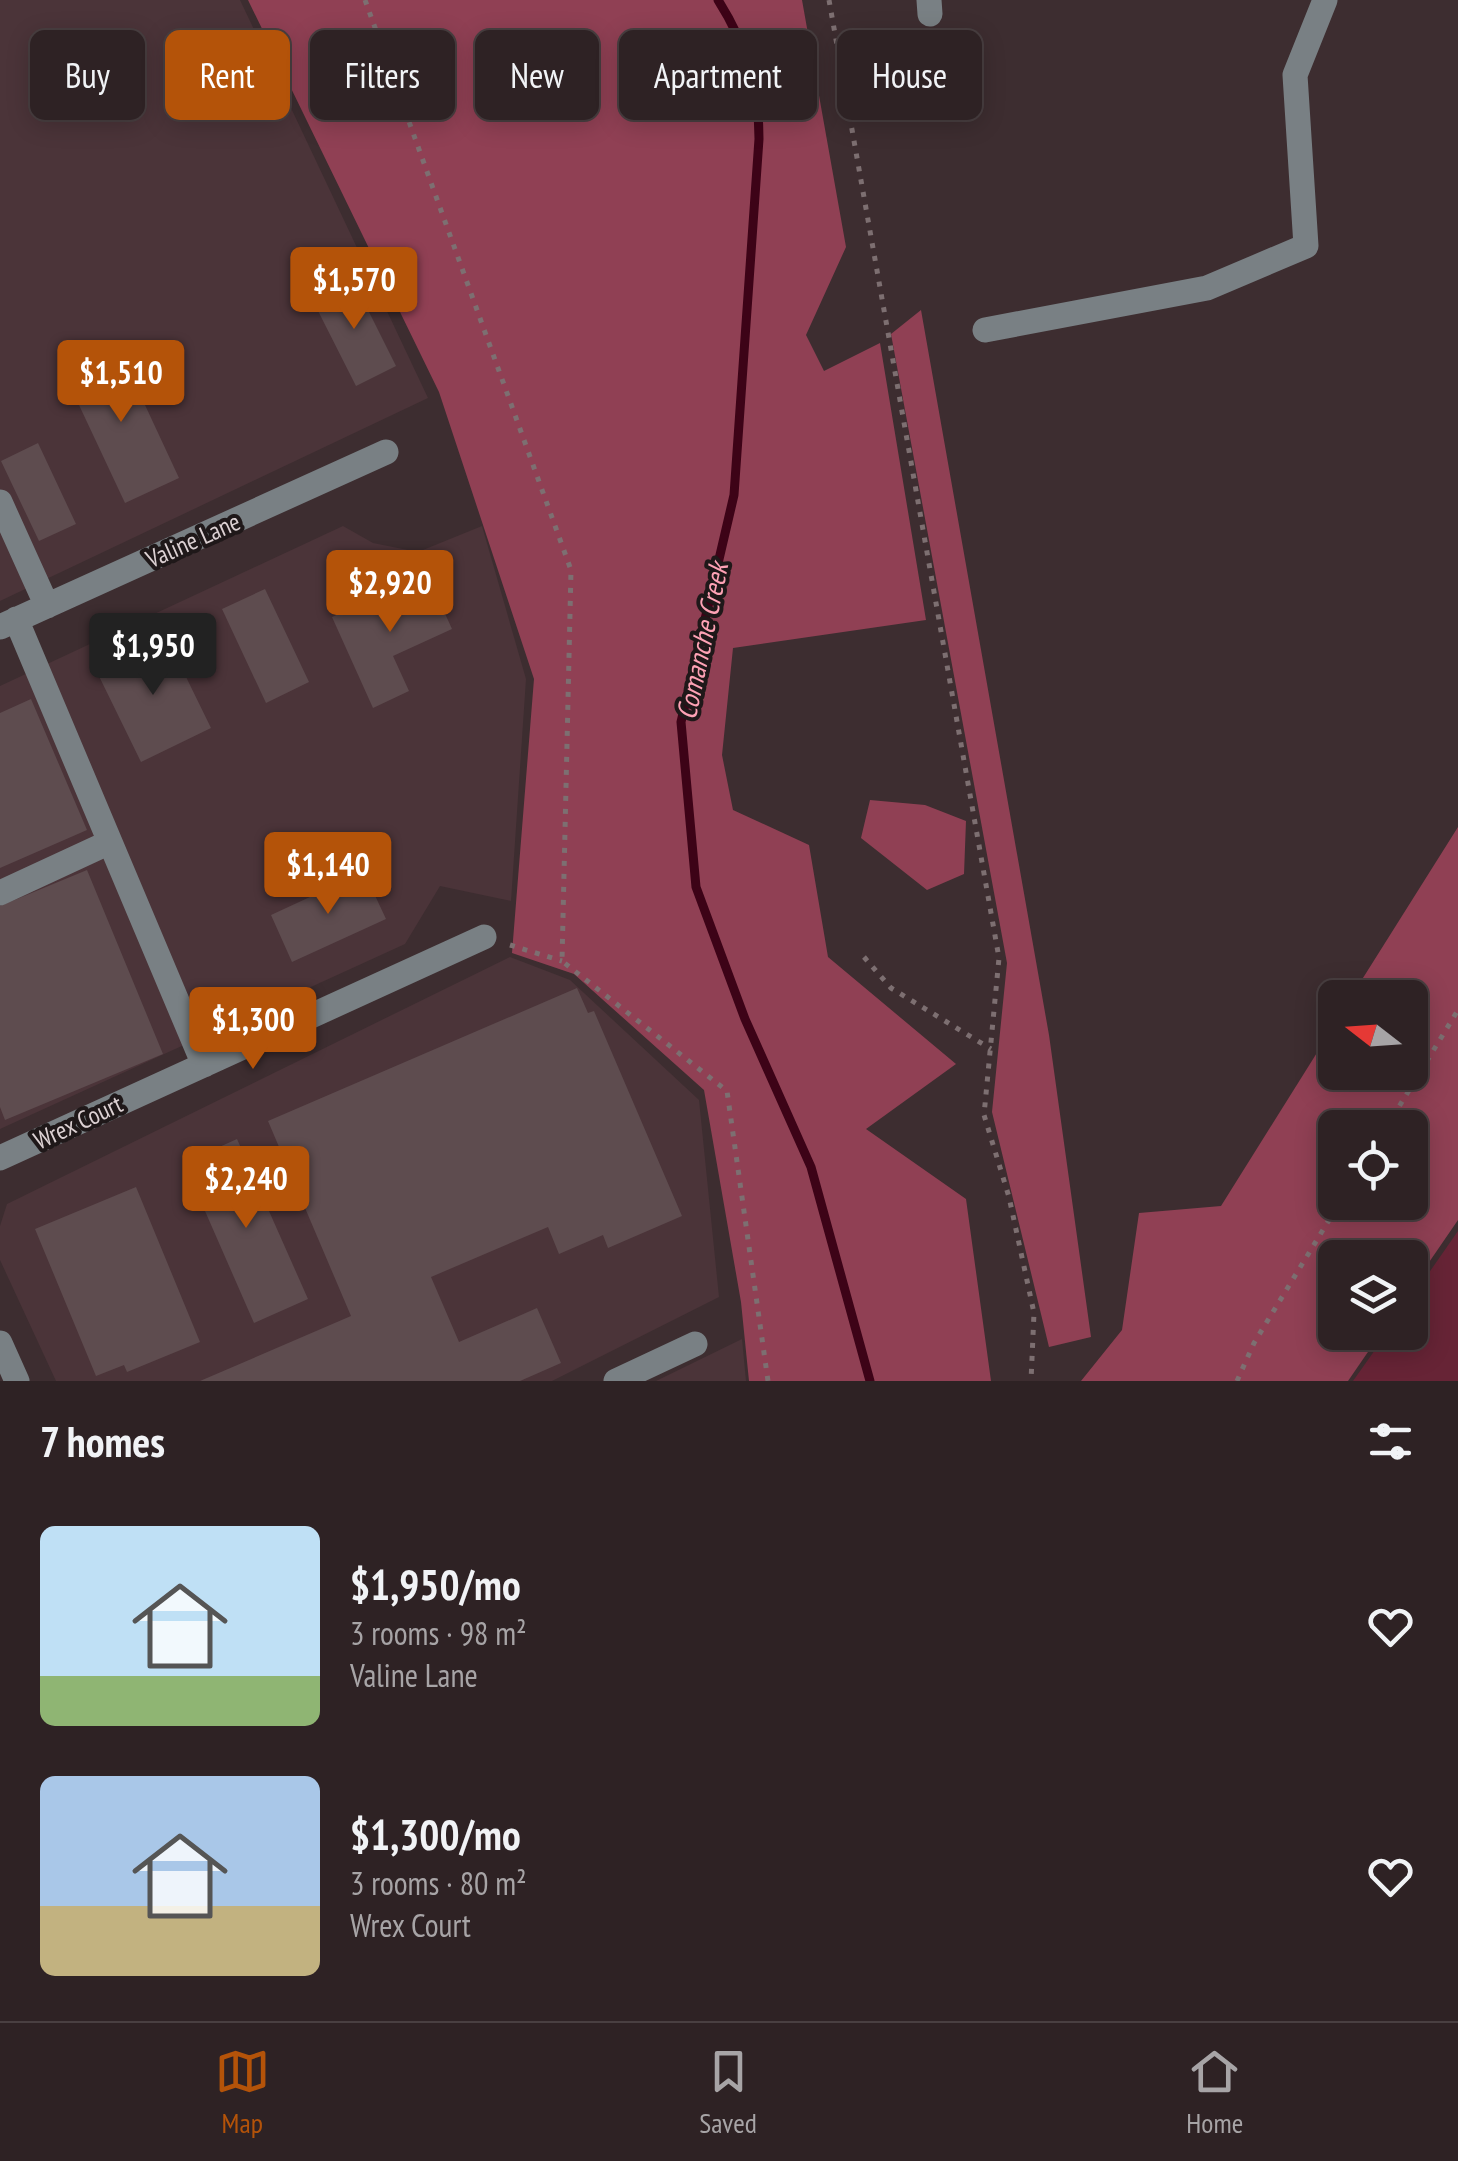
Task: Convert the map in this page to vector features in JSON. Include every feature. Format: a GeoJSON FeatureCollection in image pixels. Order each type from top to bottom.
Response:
{"type":"FeatureCollection","features":[{"type":"Feature","properties":{"kind":"street"},"geometry":{"type":"LineString","coordinates":[[984,330],[1206,288],[1306,246],[1295,75],[1325,0]]}},
{"type":"Feature","properties":{"kind":"street","name":"Valine Lane"},"geometry":{"type":"LineString","coordinates":[[8,623],[386,452]]}},
{"type":"Feature","properties":{"kind":"street"},"geometry":{"type":"LineString","coordinates":[[0,502],[47,606]]}},
{"type":"Feature","properties":{"kind":"street"},"geometry":{"type":"LineString","coordinates":[[8,623],[110,842],[204,1065]]}},
{"type":"Feature","properties":{"kind":"street"},"geometry":{"type":"LineString","coordinates":[[0,893],[110,842]]}},
{"type":"Feature","properties":{"kind":"street","name":"Wrex Court"},"geometry":{"type":"LineString","coordinates":[[0,1158],[484,937]]}},
{"type":"Feature","properties":{"kind":"street"},"geometry":{"type":"LineString","coordinates":[[0,1343],[18,1381]]}},
{"type":"Feature","properties":{"kind":"street"},"geometry":{"type":"LineString","coordinates":[[616,1381],[696,1344]]}},
{"type":"Feature","properties":{"kind":"path"},"geometry":{"type":"LineString","coordinates":[[365,0],[571,570],[562,960]]}},
{"type":"Feature","properties":{"kind":"path"},"geometry":{"type":"LineString","coordinates":[[829,0],[999,958],[984,1115],[1009,1197],[1034,1313],[1031,1381]]}},
{"type":"Feature","properties":{"kind":"path"},"geometry":{"type":"LineString","coordinates":[[484,937],[562,960],[728,1090],[768,1381]]}},
{"type":"Feature","properties":{"kind":"path"},"geometry":{"type":"LineString","coordinates":[[864,957],[891,988],[990,1049]]}},
{"type":"Feature","properties":{"kind":"path"},"geometry":{"type":"LineString","coordinates":[[1397,1110],[1458,1010]]}},
{"type":"Feature","properties":{"kind":"path"},"geometry":{"type":"LineString","coordinates":[[1237,1381],[1254,1343],[1329,1220]]}},
{"type":"Feature","properties":{"kind":"shaded area"},"geometry":{"type":"Polygon","coordinates":[[[0,0],[240,0],[254,30],[165,30],[165,120],[290,120],[290,106],[428,398],[0,601],[0,0]]]}},
{"type":"Feature","properties":{"kind":"shaded area"},"geometry":{"type":"Polygon","coordinates":[[[248,0],[802,0],[807,30],[619,30],[619,120],[817,120],[817,84],[846,247],[806,335],[824,371],[880,343],[926,620],[733,648],[722,755],[733,810],[809,845],[828,957],[956,1064],[866,1129],[966,1199],[991,1381],[749,1381],[741,1302],[704,1090],[574,974],[512,953],[534,679],[439,392],[290,86],[290,30],[263,30],[248,0]]]}},
{"type":"Feature","properties":{"kind":"shaded area"},"geometry":{"type":"Polygon","coordinates":[[[921,310],[1049,1035],[1091,1337],[1049,1347],[992,1112],[1007,963],[891,334],[921,310]]]}},
{"type":"Feature","properties":{"kind":"shaded area"},"geometry":{"type":"Polygon","coordinates":[[[343,526],[373,543],[418,552],[482,526],[526,679],[511,901],[440,886],[405,944],[0,1129],[0,686],[343,526]]]}},
{"type":"Feature","properties":{"kind":"shaded area"},"geometry":{"type":"Polygon","coordinates":[[[870,800],[925,805],[966,821],[964,874],[927,890],[861,838],[870,800]]]}},
{"type":"Feature","properties":{"kind":"shaded area"},"geometry":{"type":"Polygon","coordinates":[[[1458,827],[1458,1220],[1428,1264],[1428,1240],[1318,1240],[1318,1350],[1369,1350],[1348,1381],[1081,1381],[1122,1330],[1139,1213],[1221,1206],[1318,1051],[1318,1090],[1428,1090],[1428,980],[1362,980],[1458,827]]]}},
{"type":"Feature","properties":{"kind":"shaded area"},"geometry":{"type":"Polygon","coordinates":[[[510,957],[570,980],[699,1100],[719,1297],[552,1381],[56,1381],[0,1260],[0,1226],[7,1204],[510,957]]]}},
{"type":"Feature","properties":{"kind":"shaded area"},"geometry":{"type":"Polygon","coordinates":[[[1458,1231],[1458,1381],[1353,1381],[1375,1350],[1428,1350],[1428,1274],[1458,1231]]]}},
{"type":"Feature","properties":{"kind":"shaded area"},"geometry":{"type":"Polygon","coordinates":[[[742,1339],[746,1381],[656,1381],[742,1339]]]}},
{"type":"Feature","properties":{"kind":"building"},"geometry":{"type":"Polygon","coordinates":[[[352,278],[396,366],[356,386],[312,299],[352,278]]]}},
{"type":"Feature","properties":{"kind":"building"},"geometry":{"type":"Polygon","coordinates":[[[118,347],[179,478],[125,503],[64,373],[118,347]]]}},
{"type":"Feature","properties":{"kind":"building"},"geometry":{"type":"Polygon","coordinates":[[[38,443],[76,524],[39,541],[1,461],[38,443]]]}},
{"type":"Feature","properties":{"kind":"building"},"geometry":{"type":"Polygon","coordinates":[[[427,574],[452,629],[393,656],[409,691],[373,708],[332,617],[427,574]]]}},
{"type":"Feature","properties":{"kind":"building"},"geometry":{"type":"Polygon","coordinates":[[[265,589],[309,682],[266,703],[222,609],[265,589]]]}},
{"type":"Feature","properties":{"kind":"building"},"geometry":{"type":"Polygon","coordinates":[[[165,634],[211,728],[141,762],[95,668],[165,634]]]}},
{"type":"Feature","properties":{"kind":"building"},"geometry":{"type":"Polygon","coordinates":[[[31,699],[87,830],[0,868],[0,713],[31,699]]]}},
{"type":"Feature","properties":{"kind":"building"},"geometry":{"type":"Polygon","coordinates":[[[87,870],[163,1054],[5,1120],[0,1107],[0,906],[87,870]]]}},
{"type":"Feature","properties":{"kind":"building"},"geometry":{"type":"Polygon","coordinates":[[[364,872],[386,919],[292,962],[271,915],[364,872]]]}},
{"type":"Feature","properties":{"kind":"building"},"geometry":{"type":"Polygon","coordinates":[[[577,988],[588,1013],[594,1011],[682,1216],[608,1248],[603,1235],[559,1254],[548,1227],[431,1277],[459,1342],[537,1308],[561,1363],[520,1381],[200,1381],[351,1316],[268,1121],[577,988]]]}},
{"type":"Feature","properties":{"kind":"building"},"geometry":{"type":"Polygon","coordinates":[[[237,1139],[308,1299],[254,1323],[184,1163],[237,1139]]]}},
{"type":"Feature","properties":{"kind":"building"},"geometry":{"type":"Polygon","coordinates":[[[136,1187],[200,1342],[127,1372],[124,1365],[96,1376],[35,1229],[136,1187]]]}},
{"type":"Feature","properties":{"kind":"waterway","name":"Comanche Creek"},"geometry":{"type":"LineString","coordinates":[[718,0],[749,66],[757,102],[759,139],[734,495],[681,722],[696,887],[745,1019],[811,1167],[870,1381]]}}]}
